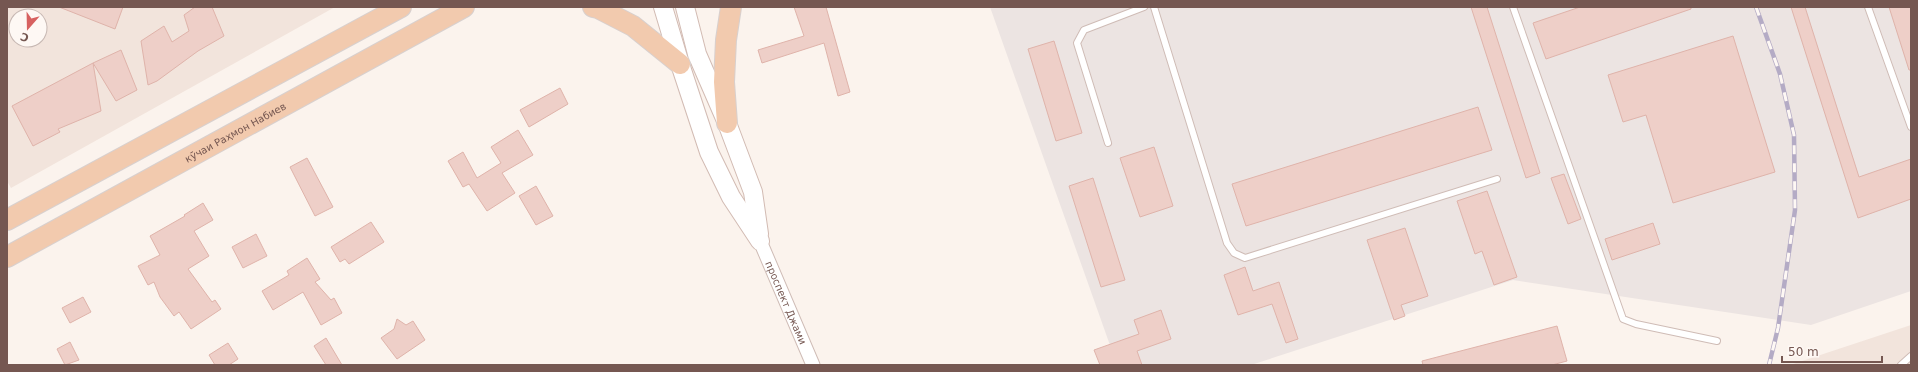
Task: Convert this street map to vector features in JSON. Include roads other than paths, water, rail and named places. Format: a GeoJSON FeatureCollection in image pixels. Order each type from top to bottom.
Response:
{"type":"FeatureCollection","features":[{"type":"Feature","properties":{"kind":"main road"},"geometry":{"type":"LineString","coordinates":[[9,214],[342,40],[402,7]]}},
{"type":"Feature","properties":{"kind":"main road","name":"кӯчаи Раҳмон Набиев"},"geometry":{"type":"LineString","coordinates":[[7,257],[464,7]]}},
{"type":"Feature","properties":{"kind":"main road"},"geometry":{"type":"LineString","coordinates":[[593,7],[598,8],[633,26],[680,64]]}},
{"type":"Feature","properties":{"kind":"main road"},"geometry":{"type":"LineString","coordinates":[[727,123],[724,82],[726,40],[731,7]]}},
{"type":"Feature","properties":{"kind":"main road"},"geometry":{"type":"LineString","coordinates":[[342,40],[354,67]]}},
{"type":"Feature","properties":{"kind":"street"},"geometry":{"type":"LineString","coordinates":[[663,7],[709,152],[731,197],[760,241]]}},
{"type":"Feature","properties":{"kind":"street"},"geometry":{"type":"LineString","coordinates":[[685,7],[697,54],[727,123],[752,192],[760,241]]}},
{"type":"Feature","properties":{"kind":"street","name":"проспект Джами"},"geometry":{"type":"LineString","coordinates":[[760,241],[813,365]]}},
{"type":"Feature","properties":{"kind":"lane"},"geometry":{"type":"LineString","coordinates":[[1108,143],[1076,43],[1084,30],[1144,7]]}},
{"type":"Feature","properties":{"kind":"lane"},"geometry":{"type":"LineString","coordinates":[[1154,7],[1227,242],[1234,253],[1244,258],[1497,179]]}},
{"type":"Feature","properties":{"kind":"lane"},"geometry":{"type":"LineString","coordinates":[[1513,7],[1623,319],[1636,324],[1717,341]]}},
{"type":"Feature","properties":{"kind":"lane"},"geometry":{"type":"LineString","coordinates":[[1868,7],[1911,127]]}},
{"type":"Feature","properties":{"kind":"lane"},"geometry":{"type":"LineString","coordinates":[[1901,365],[1911,356]]}},
{"type":"Feature","properties":{"kind":"railway"},"geometry":{"type":"LineString","coordinates":[[1756,7],[1780,74],[1794,135],[1795,210],[1778,328],[1769,365]]}}]}
